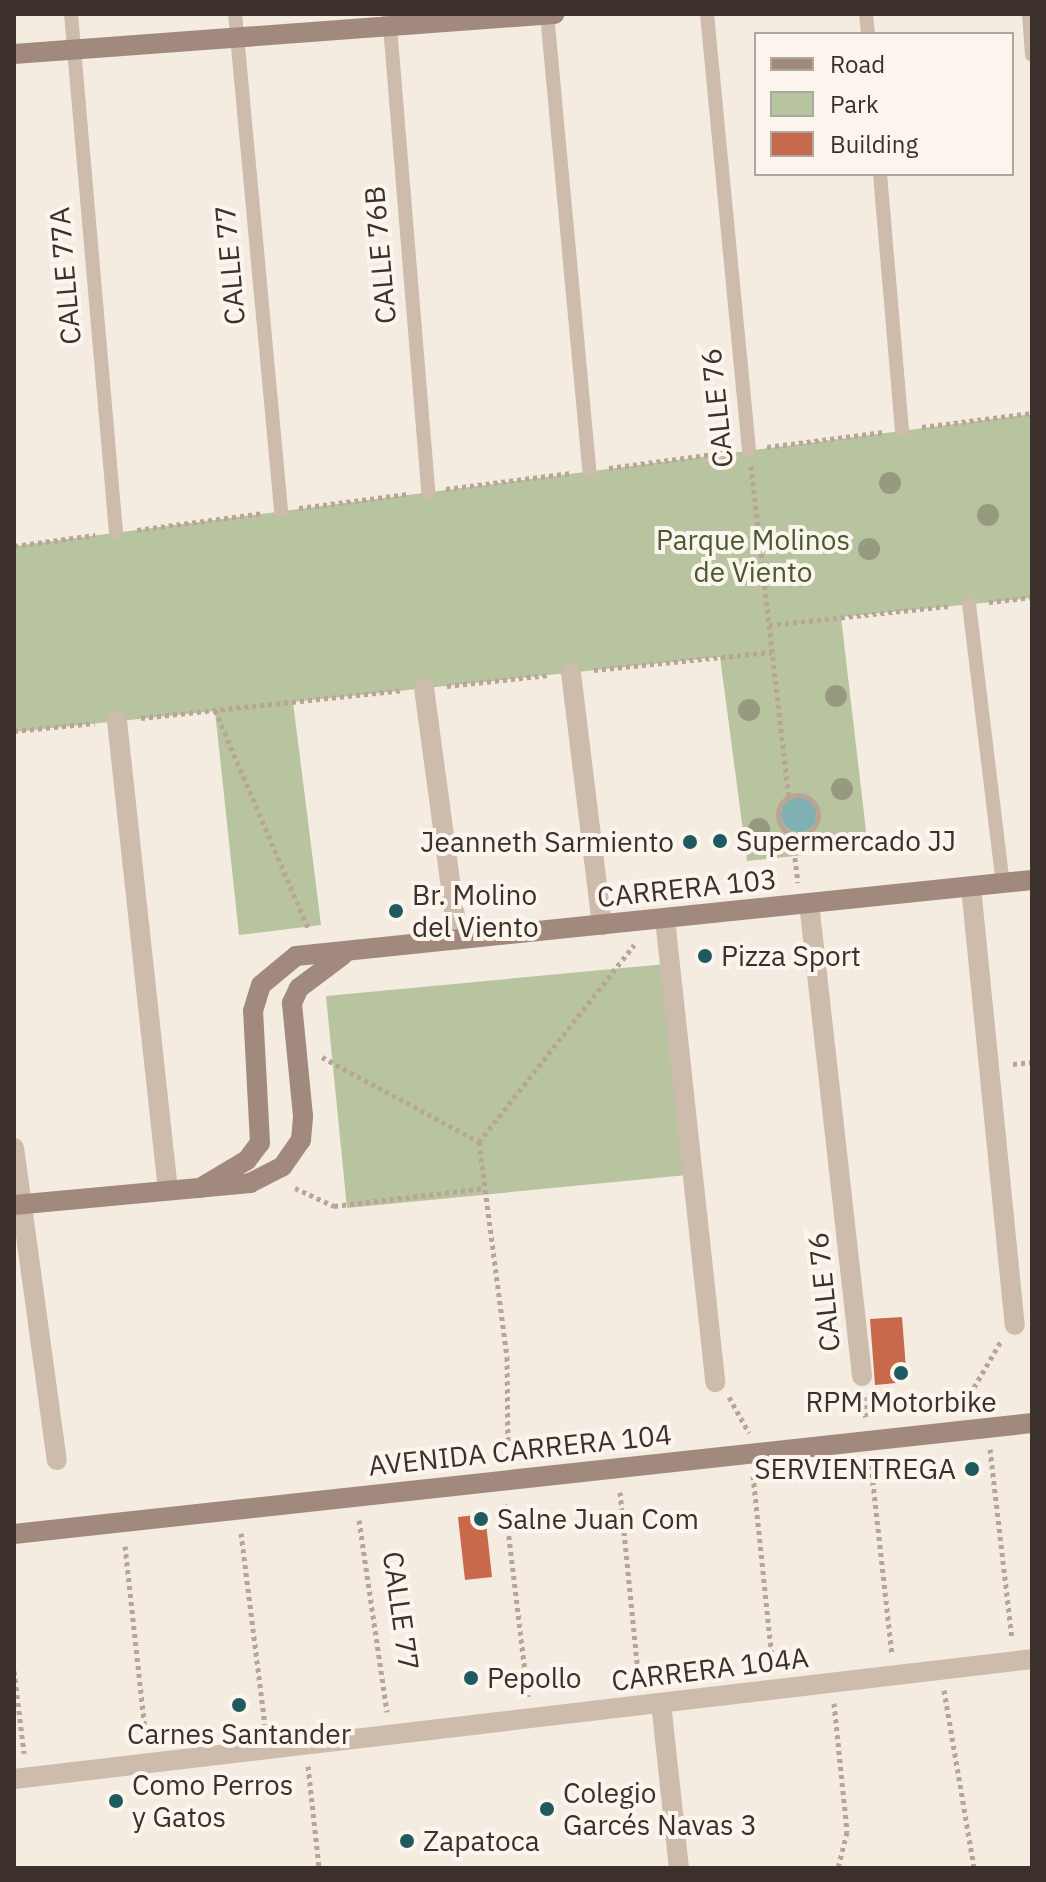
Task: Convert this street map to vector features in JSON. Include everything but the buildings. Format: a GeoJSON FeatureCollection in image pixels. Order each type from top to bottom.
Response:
{"type":"FeatureCollection","features":[{"type":"Feature","properties":{"kind":"street"},"geometry":{"type":"LineString","coordinates":[[14,54],[237,38],[389,20],[555,14]]}},
{"type":"Feature","properties":{"kind":"street"},"geometry":{"type":"LineString","coordinates":[[571,673],[602,925]]}},
{"type":"Feature","properties":{"kind":"street"},"geometry":{"type":"LineString","coordinates":[[424,688],[458,940]]}},
{"type":"Feature","properties":{"kind":"street"},"geometry":{"type":"LineString","coordinates":[[117,721],[168,1190]]}},
{"type":"Feature","properties":{"kind":"street","name":"CARRERA 103"},"geometry":{"type":"LineString","coordinates":[[349,952],[1032,880]]}},
{"type":"Feature","properties":{"kind":"street"},"geometry":{"type":"LineString","coordinates":[[971,887],[1015,1325]]}},
{"type":"Feature","properties":{"kind":"street","name":"CALLE 76"},"geometry":{"type":"LineString","coordinates":[[805,904],[862,1376]]}},
{"type":"Feature","properties":{"kind":"street"},"geometry":{"type":"LineString","coordinates":[[659,920],[715,1382]]}},
{"type":"Feature","properties":{"kind":"street"},"geometry":{"type":"LineString","coordinates":[[200,1188],[247,1160],[260,1143],[253,1011],[261,985],[296,956],[349,952]]}},
{"type":"Feature","properties":{"kind":"street"},"geometry":{"type":"LineString","coordinates":[[18,1205],[200,1188],[268,1176],[301,1140],[292,1041],[299,988],[349,952]]}},
{"type":"Feature","properties":{"kind":"street"},"geometry":{"type":"LineString","coordinates":[[14,1148],[18,1205],[57,1460]]}},
{"type":"Feature","properties":{"kind":"street","name":"AVENIDA CARRERA 104"},"geometry":{"type":"LineString","coordinates":[[14,1534],[1032,1423]]}},
{"type":"Feature","properties":{"kind":"street","name":"CARRERA 104A"},"geometry":{"type":"LineString","coordinates":[[21,1778],[1023,1660]]}},
{"type":"Feature","properties":{"kind":"street"},"geometry":{"type":"LineString","coordinates":[[651,1704],[679,1868]]}},
{"type":"Feature","properties":{"kind":"lane","name":"CALLE 77A"},"geometry":{"type":"LineString","coordinates":[[71,14],[116,532]]}},
{"type":"Feature","properties":{"kind":"lane","name":"CALLE 77"},"geometry":{"type":"LineString","coordinates":[[235,14],[281,511]]}},
{"type":"Feature","properties":{"kind":"lane"},"geometry":{"type":"LineString","coordinates":[[547,14],[589,471]]}},
{"type":"Feature","properties":{"kind":"lane","name":"CALLE 76"},"geometry":{"type":"LineString","coordinates":[[707,14],[749,449]]}},
{"type":"Feature","properties":{"kind":"lane"},"geometry":{"type":"LineString","coordinates":[[1029,14],[1032,55]]}},
{"type":"Feature","properties":{"kind":"lane","name":"CALLE 76B"},"geometry":{"type":"LineString","coordinates":[[389,20],[428,492]]}},
{"type":"Feature","properties":{"kind":"lane"},"geometry":{"type":"LineString","coordinates":[[880,176],[902,430]]}},
{"type":"Feature","properties":{"kind":"lane"},"geometry":{"type":"LineString","coordinates":[[969,604],[1003,883]]}},
{"type":"Feature","properties":{"kind":"path"},"geometry":{"type":"LineString","coordinates":[[14,546],[1032,413]]}},
{"type":"Feature","properties":{"kind":"path","name":"CALLE 76"},"geometry":{"type":"LineString","coordinates":[[749,449],[789,797]]}},
{"type":"Feature","properties":{"kind":"path"},"geometry":{"type":"LineString","coordinates":[[769,625],[1032,597]]}},
{"type":"Feature","properties":{"kind":"path"},"geometry":{"type":"LineString","coordinates":[[14,731],[772,652]]}},
{"type":"Feature","properties":{"kind":"path"},"geometry":{"type":"LineString","coordinates":[[215,710],[320,955]]}},
{"type":"Feature","properties":{"kind":"path"},"geometry":{"type":"LineString","coordinates":[[792,834],[810,832],[819,814],[808,797],[789,797],[778,820],[792,834],[805,904]]}},
{"type":"Feature","properties":{"kind":"path"},"geometry":{"type":"LineString","coordinates":[[530,1719],[505,1479],[507,1357],[479,1142],[659,920]]}},
{"type":"Feature","properties":{"kind":"path"},"geometry":{"type":"LineString","coordinates":[[292,1041],[479,1142]]}},
{"type":"Feature","properties":{"kind":"path"},"geometry":{"type":"LineString","coordinates":[[268,1176],[334,1206],[485,1188]]}},
{"type":"Feature","properties":{"kind":"path"},"geometry":{"type":"LineString","coordinates":[[951,1431],[988,1356],[1015,1325]]}},
{"type":"Feature","properties":{"kind":"path","name":"CALLE 76"},"geometry":{"type":"LineString","coordinates":[[862,1376],[894,1675]]}},
{"type":"Feature","properties":{"kind":"path"},"geometry":{"type":"LineString","coordinates":[[715,1382],[749,1424],[775,1689]]}},
{"type":"Feature","properties":{"kind":"path"},"geometry":{"type":"LineString","coordinates":[[988,1428],[1023,1660]]}},
{"type":"Feature","properties":{"kind":"path"},"geometry":{"type":"LineString","coordinates":[[617,1467],[651,1704]]}},
{"type":"Feature","properties":{"kind":"path","name":"CALLE 77"},"geometry":{"type":"LineString","coordinates":[[355,1495],[391,1735]]}},
{"type":"Feature","properties":{"kind":"path"},"geometry":{"type":"LineString","coordinates":[[238,1508],[269,1749]]}},
{"type":"Feature","properties":{"kind":"path"},"geometry":{"type":"LineString","coordinates":[[122,1521],[149,1763]]}},
{"type":"Feature","properties":{"kind":"path"},"geometry":{"type":"LineString","coordinates":[[941,1670],[974,1868]]}},
{"type":"Feature","properties":{"kind":"path"},"geometry":{"type":"LineString","coordinates":[[14,1671],[21,1778]]}},
{"type":"Feature","properties":{"kind":"path"},"geometry":{"type":"LineString","coordinates":[[832,1682],[847,1832],[838,1868]]}},
{"type":"Feature","properties":{"kind":"path"},"geometry":{"type":"LineString","coordinates":[[306,1744],[319,1868]]}},
{"type":"Feature","properties":{"kind":"green space","name":"Parque Molinos de Viento"},"geometry":{"type":"Polygon","coordinates":[[[1032,414],[1032,598],[841,617],[868,848],[747,861],[720,657],[293,702],[321,925],[239,935],[215,711],[14,732],[14,546],[1032,414]]]}},
{"type":"Feature","properties":{"kind":"green space"},"geometry":{"type":"Polygon","coordinates":[[[666,964],[687,1175],[347,1208],[326,996],[666,964]]]}},
{"type":"Feature","properties":{"kind":"water"},"geometry":{"type":"Polygon","coordinates":[[[799,796],[812,801],[817,814],[812,827],[799,832],[786,827],[781,814],[786,801],[799,796]]]}},
{"type":"Feature","properties":{"kind":"place","name":"Supermercado JJ"},"geometry":{"type":"Point","coordinates":[720,841]}},
{"type":"Feature","properties":{"kind":"place","name":"Jeanneth Sarmiento"},"geometry":{"type":"Point","coordinates":[690,842]}},
{"type":"Feature","properties":{"kind":"place","name":"Br. Molino del Viento"},"geometry":{"type":"Point","coordinates":[396,911]}},
{"type":"Feature","properties":{"kind":"place","name":"Pizza Sport"},"geometry":{"type":"Point","coordinates":[705,956]}},
{"type":"Feature","properties":{"kind":"place","name":"RPM Motorbike"},"geometry":{"type":"Point","coordinates":[901,1373]}},
{"type":"Feature","properties":{"kind":"place","name":"SERVIENTREGA"},"geometry":{"type":"Point","coordinates":[972,1469]}},
{"type":"Feature","properties":{"kind":"place","name":"Salne Juan Com"},"geometry":{"type":"Point","coordinates":[481,1519]}},
{"type":"Feature","properties":{"kind":"place","name":"Pepollo"},"geometry":{"type":"Point","coordinates":[471,1678]}},
{"type":"Feature","properties":{"kind":"place","name":"Carnes Santander"},"geometry":{"type":"Point","coordinates":[239,1705]}},
{"type":"Feature","properties":{"kind":"place","name":"Como Perros y Gatos"},"geometry":{"type":"Point","coordinates":[116,1801]}},
{"type":"Feature","properties":{"kind":"place","name":"Colegio Garcés Navas 3"},"geometry":{"type":"Point","coordinates":[547,1809]}},
{"type":"Feature","properties":{"kind":"place","name":"Zapatoca"},"geometry":{"type":"Point","coordinates":[407,1841]}}]}
